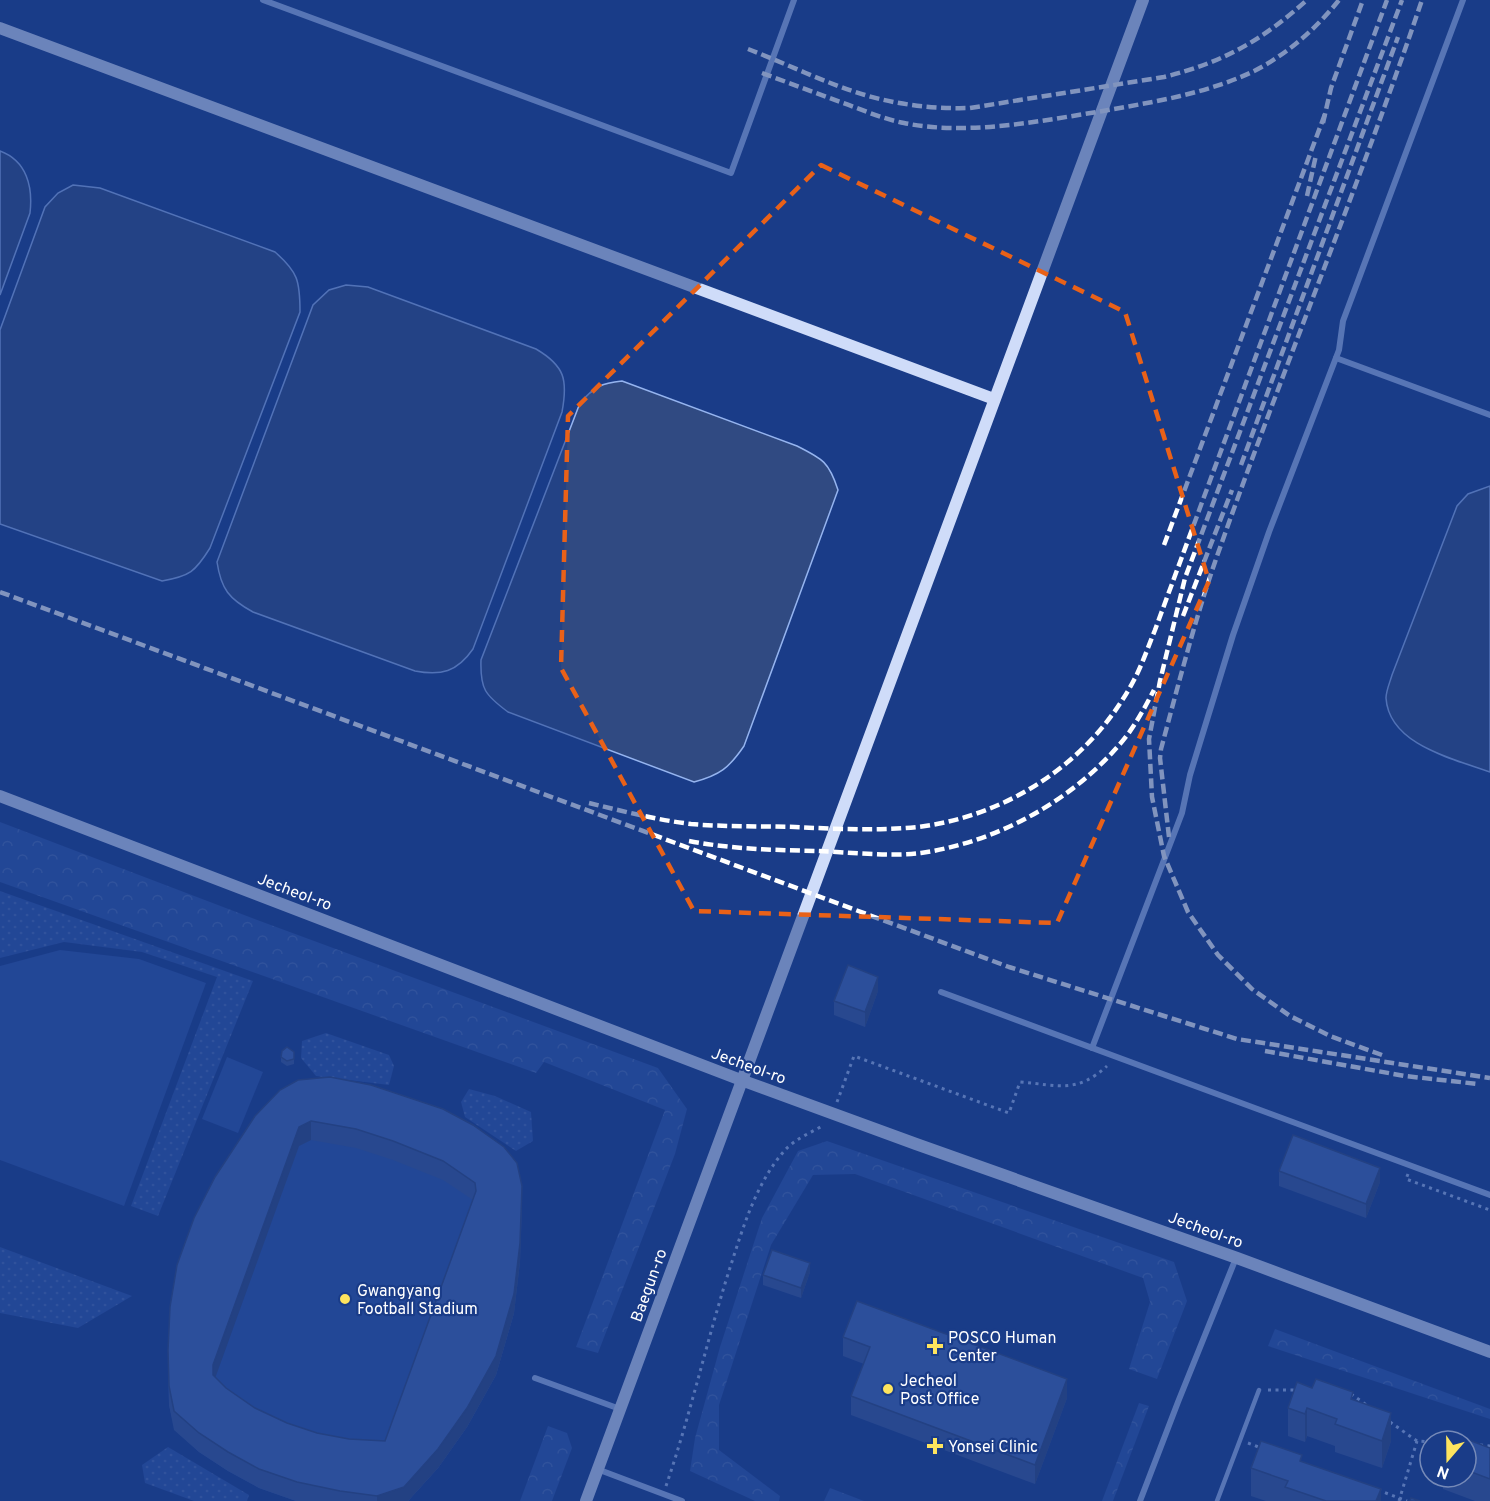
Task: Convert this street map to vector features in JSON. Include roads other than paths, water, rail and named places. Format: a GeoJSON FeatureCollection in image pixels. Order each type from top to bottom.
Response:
{"type":"FeatureCollection","features":[{"type":"Feature","properties":{"kind":"street"},"geometry":{"type":"LineString","coordinates":[[263,0],[731,174],[794,0]]}},
{"type":"Feature","properties":{"kind":"street","name":"Baegun-ro"},"geometry":{"type":"LineString","coordinates":[[586,1501],[1143,0]]}},
{"type":"Feature","properties":{"kind":"street"},"geometry":{"type":"LineString","coordinates":[[1092,1048],[1182,813],[1190,775],[1233,636],[1269,532],[1336,357],[1343,321],[1463,0]]}},
{"type":"Feature","properties":{"kind":"street"},"geometry":{"type":"LineString","coordinates":[[0,28],[994,399]]}},
{"type":"Feature","properties":{"kind":"street"},"geometry":{"type":"LineString","coordinates":[[1336,357],[1490,415]]}},
{"type":"Feature","properties":{"kind":"street","name":"Jecheol-ro"},"geometry":{"type":"LineString","coordinates":[[0,796],[741,1080],[1490,1352]]}},
{"type":"Feature","properties":{"kind":"street"},"geometry":{"type":"LineString","coordinates":[[941,992],[1490,1195]]}},
{"type":"Feature","properties":{"kind":"street"},"geometry":{"type":"LineString","coordinates":[[1140,1501],[1236,1258]]}},
{"type":"Feature","properties":{"kind":"street"},"geometry":{"type":"LineString","coordinates":[[535,1378],[620,1409]]}},
{"type":"Feature","properties":{"kind":"street"},"geometry":{"type":"LineString","coordinates":[[597,1469],[682,1501]]}},
{"type":"Feature","properties":{"kind":"lane"},"geometry":{"type":"LineString","coordinates":[[1217,1501],[1259,1390]]}},
{"type":"Feature","properties":{"kind":"railway"},"geometry":{"type":"LineString","coordinates":[[748,49],[836,85],[878,98],[917,106],[970,108],[1164,77],[1185,71],[1241,48],[1274,27],[1307,0]]}},
{"type":"Feature","properties":{"kind":"railway"},"geometry":{"type":"LineString","coordinates":[[762,73],[873,114],[904,123],[953,128],[1029,123],[1160,101],[1234,80],[1264,66],[1288,50],[1310,31],[1339,0]]}},
{"type":"Feature","properties":{"kind":"railway"},"geometry":{"type":"LineString","coordinates":[[1323,123],[1331,88],[1363,0]]}},
{"type":"Feature","properties":{"kind":"railway"},"geometry":{"type":"LineString","coordinates":[[589,803],[652,818],[704,825],[856,829],[918,827],[951,821],[984,811],[1015,797],[1044,780],[1070,760],[1095,736],[1116,709],[1134,680],[1145,656],[1387,0]]}},
{"type":"Feature","properties":{"kind":"railway"},"geometry":{"type":"LineString","coordinates":[[1382,1055],[1330,1036],[1290,1016],[1252,989],[1218,955],[1188,912],[1164,856],[1152,797],[1149,739],[1160,681],[1185,578],[1402,0]]}},
{"type":"Feature","properties":{"kind":"railway"},"geometry":{"type":"LineString","coordinates":[[1169,837],[1160,758],[1161,749],[1200,608],[1240,491],[1372,141],[1422,0]]}},
{"type":"Feature","properties":{"kind":"railway"},"geometry":{"type":"LineString","coordinates":[[1241,465],[1398,37]]}},
{"type":"Feature","properties":{"kind":"railway"},"geometry":{"type":"LineString","coordinates":[[1164,545],[1325,114]]}},
{"type":"Feature","properties":{"kind":"railway"},"geometry":{"type":"LineString","coordinates":[[1307,196],[1316,155]]}},
{"type":"Feature","properties":{"kind":"railway"},"geometry":{"type":"LineString","coordinates":[[1183,616],[1232,490]]}},
{"type":"Feature","properties":{"kind":"railway"},"geometry":{"type":"LineString","coordinates":[[0,592],[1009,967],[1237,1039],[1490,1078]]}},
{"type":"Feature","properties":{"kind":"railway"},"geometry":{"type":"LineString","coordinates":[[689,841],[752,849],[896,855],[949,848],[977,839],[1030,816],[1078,784],[1100,765],[1125,738],[1154,690]]}},
{"type":"Feature","properties":{"kind":"railway"},"geometry":{"type":"LineString","coordinates":[[1265,1051],[1405,1076],[1478,1084]]}},
{"type":"Feature","properties":{"kind":"place","name":"Gwangyang Football Stadium"},"geometry":{"type":"Point","coordinates":[345,1299]}},
{"type":"Feature","properties":{"kind":"place","name":"POSCO Human Center"},"geometry":{"type":"Point","coordinates":[935,1346]}},
{"type":"Feature","properties":{"kind":"place","name":"Jecheol Post Office"},"geometry":{"type":"Point","coordinates":[888,1389]}},
{"type":"Feature","properties":{"kind":"place","name":"Yonsei Clinic"},"geometry":{"type":"Point","coordinates":[935,1446]}}]}
